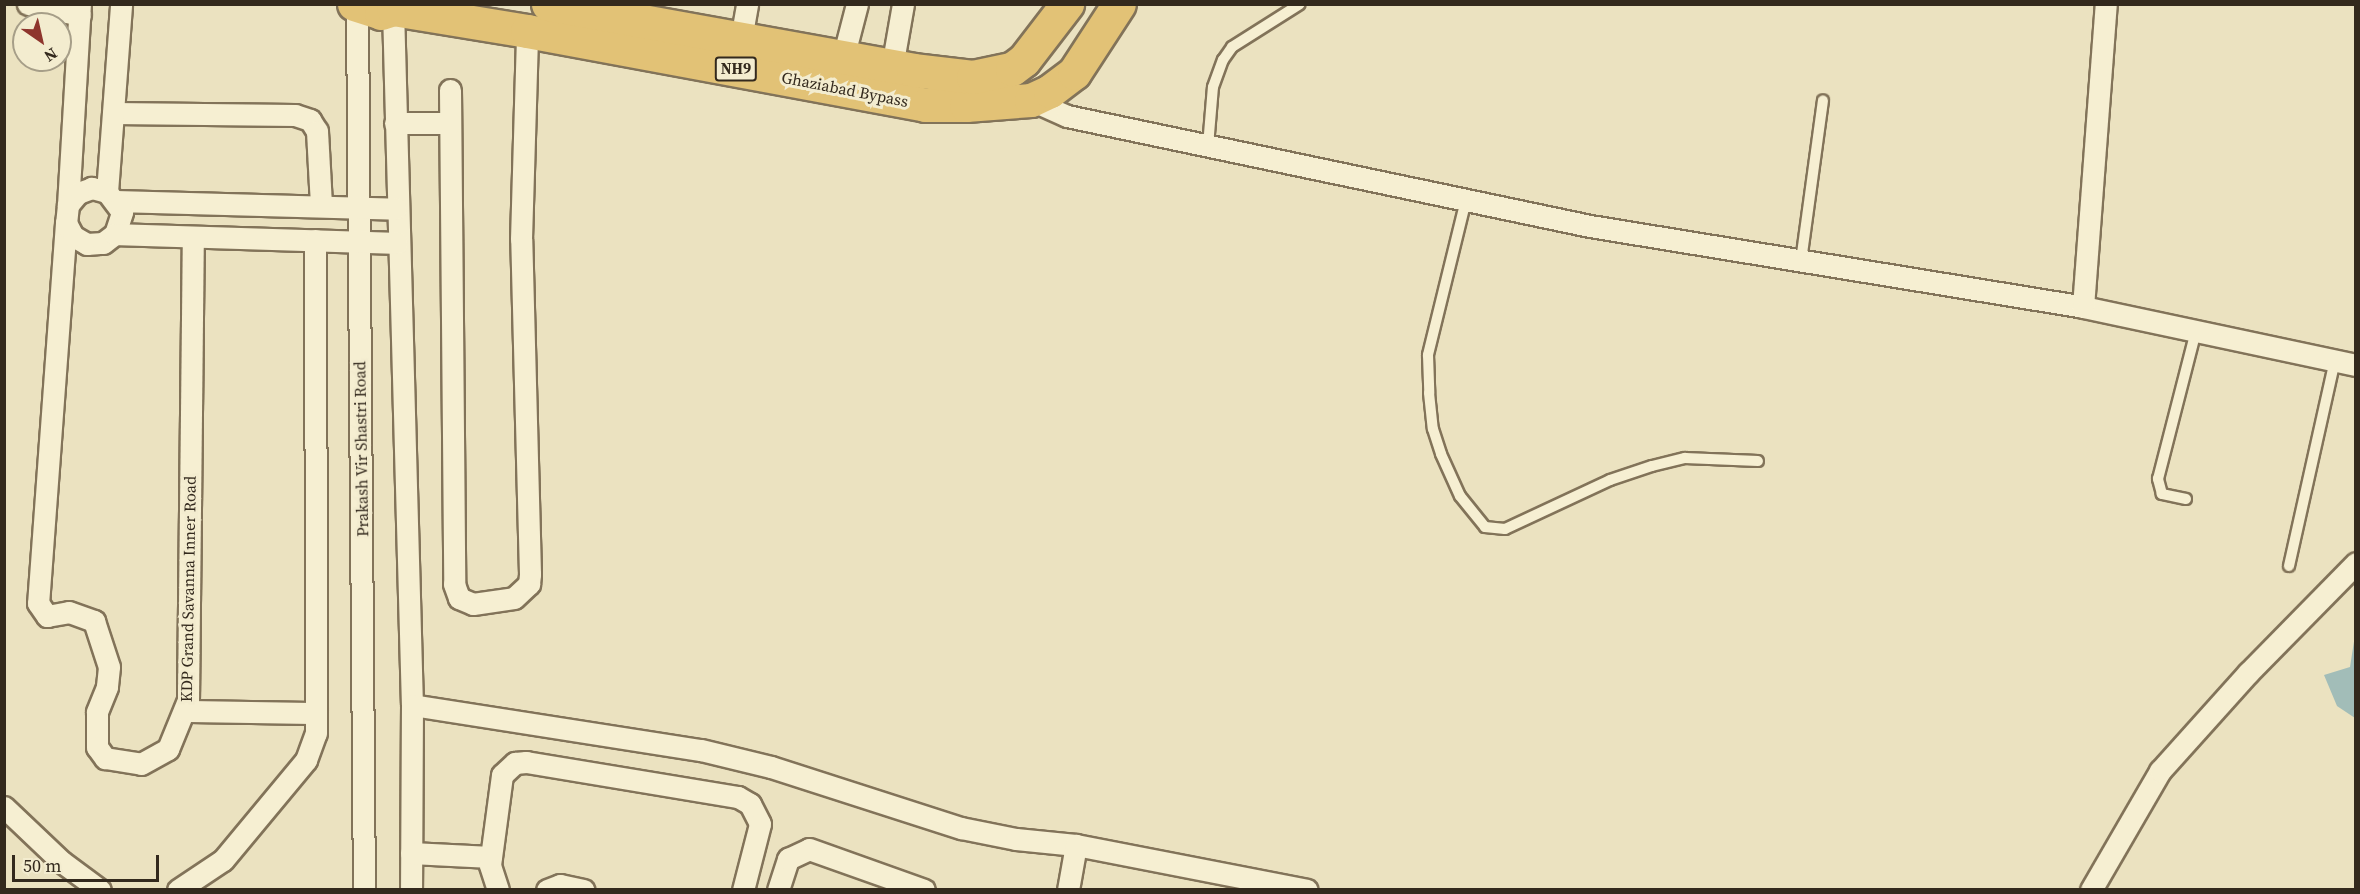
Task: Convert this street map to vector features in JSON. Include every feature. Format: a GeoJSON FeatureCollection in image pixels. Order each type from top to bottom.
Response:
{"type":"FeatureCollection","features":[{"type":"Feature","properties":{"kind":"highway","name":"Ghaziabad Bypass"},"geometry":{"type":"LineString","coordinates":[[548,4],[622,10],[741,39],[892,67],[974,77],[1012,69],[1024,60],[1067,4]]}},
{"type":"Feature","properties":{"kind":"highway","name":"Ghaziabad Bypass"},"geometry":{"type":"LineString","coordinates":[[356,6],[381,13],[396,7],[926,105],[996,105],[1031,100],[1050,91],[1074,73],[1119,4]]}},
{"type":"Feature","properties":{"kind":"street"},"geometry":{"type":"LineString","coordinates":[[28,4],[80,10],[67,214],[73,236],[87,244],[103,243],[116,234],[398,243]]}},
{"type":"Feature","properties":{"kind":"street"},"geometry":{"type":"LineString","coordinates":[[116,234],[122,212],[112,196],[113,112],[121,4]]}},
{"type":"Feature","properties":{"kind":"street"},"geometry":{"type":"LineString","coordinates":[[741,39],[747,4]]}},
{"type":"Feature","properties":{"kind":"street"},"geometry":{"type":"LineString","coordinates":[[843,58],[856,4]]}},
{"type":"Feature","properties":{"kind":"street"},"geometry":{"type":"LineString","coordinates":[[892,67],[903,4]]}},
{"type":"Feature","properties":{"kind":"street"},"geometry":{"type":"LineString","coordinates":[[2083,307],[2106,4]]}},
{"type":"Feature","properties":{"kind":"street","name":"Prakash Vir Shastri Road"},"geometry":{"type":"LineString","coordinates":[[356,6],[364,890]]}},
{"type":"Feature","properties":{"kind":"street"},"geometry":{"type":"LineString","coordinates":[[396,7],[396,209],[412,705],[411,890]]}},
{"type":"Feature","properties":{"kind":"street"},"geometry":{"type":"LineString","coordinates":[[450,90],[454,584],[464,603],[505,601],[522,593],[530,574],[521,239],[527,31]]}},
{"type":"Feature","properties":{"kind":"street"},"geometry":{"type":"LineString","coordinates":[[1031,100],[1067,116],[1590,226],[2083,307],[2345,362]]}},
{"type":"Feature","properties":{"kind":"street"},"geometry":{"type":"LineString","coordinates":[[113,112],[296,115],[310,120],[317,131],[321,204]]}},
{"type":"Feature","properties":{"kind":"street"},"geometry":{"type":"LineString","coordinates":[[395,123],[450,123]]}},
{"type":"Feature","properties":{"kind":"street"},"geometry":{"type":"LineString","coordinates":[[67,214],[78,193],[92,188],[112,196],[396,209]]}},
{"type":"Feature","properties":{"kind":"street","name":"KDP Grand Savanna Inner Road"},"geometry":{"type":"LineString","coordinates":[[67,214],[38,603],[46,616],[69,612],[94,621],[109,667],[94,731],[97,747],[105,758],[141,764],[168,748],[188,700],[193,237]]}},
{"type":"Feature","properties":{"kind":"street"},"geometry":{"type":"LineString","coordinates":[[178,890],[223,860],[306,760],[316,733],[315,240]]}},
{"type":"Feature","properties":{"kind":"street"},"geometry":{"type":"LineString","coordinates":[[2091,890],[2160,771],[2240,682],[2355,563]]}},
{"type":"Feature","properties":{"kind":"street"},"geometry":{"type":"LineString","coordinates":[[412,705],[701,750],[771,767],[961,828],[1016,839],[1076,845],[1307,890]]}},
{"type":"Feature","properties":{"kind":"street"},"geometry":{"type":"LineString","coordinates":[[185,711],[316,713]]}},
{"type":"Feature","properties":{"kind":"street"},"geometry":{"type":"LineString","coordinates":[[498,890],[493,883],[492,857],[502,775],[515,763],[526,762],[738,797],[750,804],[760,824],[743,890]]}},
{"type":"Feature","properties":{"kind":"street"},"geometry":{"type":"LineString","coordinates":[[4,807],[62,862],[100,890]]}},
{"type":"Feature","properties":{"kind":"street"},"geometry":{"type":"LineString","coordinates":[[1068,890],[1076,845]]}},
{"type":"Feature","properties":{"kind":"street"},"geometry":{"type":"LineString","coordinates":[[778,890],[788,859],[809,849],[924,890]]}},
{"type":"Feature","properties":{"kind":"street"},"geometry":{"type":"LineString","coordinates":[[411,853],[492,857]]}},
{"type":"Feature","properties":{"kind":"street"},"geometry":{"type":"LineString","coordinates":[[547,890],[560,885],[583,890]]}},
{"type":"Feature","properties":{"kind":"lane"},"geometry":{"type":"LineString","coordinates":[[1208,146],[1213,87],[1223,60],[1232,47],[1300,4]]}},
{"type":"Feature","properties":{"kind":"lane"},"geometry":{"type":"LineString","coordinates":[[1801,261],[1823,100]]}},
{"type":"Feature","properties":{"kind":"lane"},"geometry":{"type":"LineString","coordinates":[[1466,200],[1428,355],[1429,393],[1433,429],[1441,454],[1460,496],[1485,527],[1505,529],[1610,480],[1685,458],[1758,461]]}},
{"type":"Feature","properties":{"kind":"lane"},"geometry":{"type":"LineString","coordinates":[[2186,499],[2162,494],[2158,479],[2196,331]]}},
{"type":"Feature","properties":{"kind":"lane"},"geometry":{"type":"LineString","coordinates":[[2289,566],[2345,362]]}},
{"type":"Feature","properties":{"kind":"water"},"geometry":{"type":"Polygon","coordinates":[[[2355,635],[2355,718],[2337,706],[2324,675],[2350,667],[2355,635]]]}}]}
